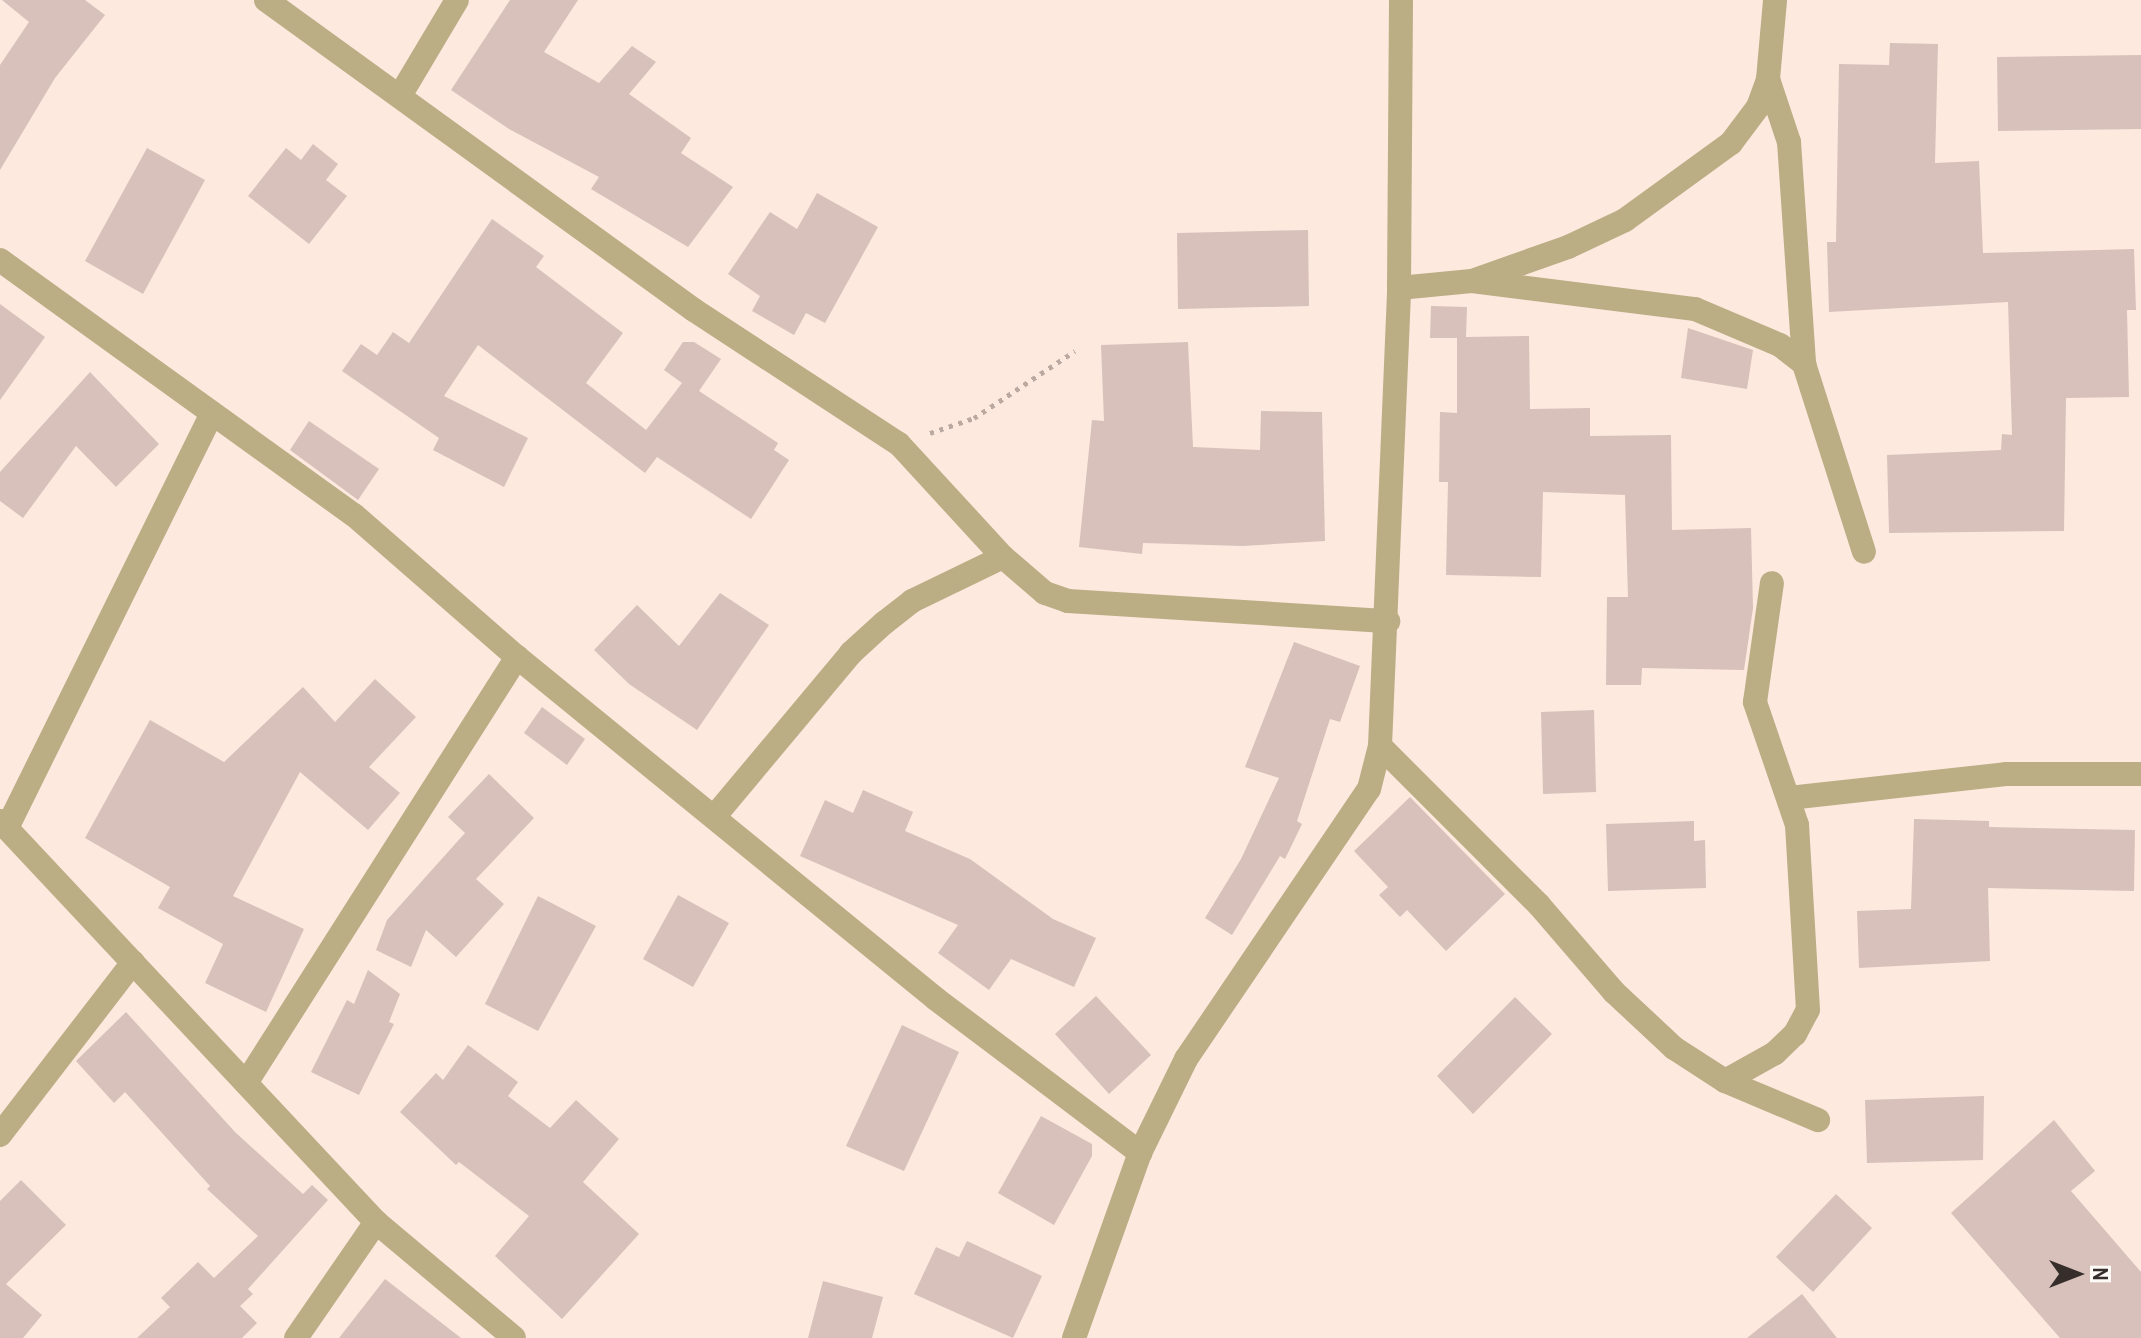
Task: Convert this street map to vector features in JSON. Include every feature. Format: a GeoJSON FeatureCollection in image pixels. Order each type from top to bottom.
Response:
{"type":"FeatureCollection","features":[{"type":"Feature","properties":{"kind":"street"},"geometry":{"type":"LineString","coordinates":[[266,0],[401,94],[694,310],[899,444],[1003,557],[1045,593],[1068,601],[1388,621]]}},
{"type":"Feature","properties":{"kind":"street"},"geometry":{"type":"LineString","coordinates":[[401,94],[457,0]]}},
{"type":"Feature","properties":{"kind":"street"},"geometry":{"type":"LineString","coordinates":[[1074,1338],[1140,1153],[1208,1021],[1369,789],[1380,746],[1388,621],[1399,288],[1401,0]]}},
{"type":"Feature","properties":{"kind":"street"},"geometry":{"type":"LineString","coordinates":[[1472,281],[1568,247],[1625,220],[1731,143],[1758,107],[1768,79],[1775,0]]}},
{"type":"Feature","properties":{"kind":"street"},"geometry":{"type":"LineString","coordinates":[[1768,79],[1789,142],[1804,364],[1864,552]]}},
{"type":"Feature","properties":{"kind":"street"},"geometry":{"type":"LineString","coordinates":[[0,260],[354,515],[517,657],[936,999],[1140,1153]]}},
{"type":"Feature","properties":{"kind":"street"},"geometry":{"type":"LineString","coordinates":[[1399,288],[1472,281],[1695,309],[1780,345],[1804,364]]}},
{"type":"Feature","properties":{"kind":"street"},"geometry":{"type":"LineString","coordinates":[[212,414],[4,825],[376,1222],[514,1338]]}},
{"type":"Feature","properties":{"kind":"street"},"geometry":{"type":"LineString","coordinates":[[714,817],[851,653],[884,623],[936,587],[1003,557]]}},
{"type":"Feature","properties":{"kind":"street"},"geometry":{"type":"LineString","coordinates":[[1725,1081],[1775,1053],[1795,1034],[1808,1010],[1797,825],[1755,702],[1772,583]]}},
{"type":"Feature","properties":{"kind":"street"},"geometry":{"type":"LineString","coordinates":[[246,1083],[517,657]]}},
{"type":"Feature","properties":{"kind":"street"},"geometry":{"type":"LineString","coordinates":[[1380,746],[1539,905],[1614,992],[1674,1048],[1725,1081],[1818,1120]]}},
{"type":"Feature","properties":{"kind":"street"},"geometry":{"type":"LineString","coordinates":[[1789,798],[2006,774],[2141,774]]}},
{"type":"Feature","properties":{"kind":"street"},"geometry":{"type":"LineString","coordinates":[[0,1135],[133,962]]}},
{"type":"Feature","properties":{"kind":"street"},"geometry":{"type":"LineString","coordinates":[[296,1338],[376,1222]]}},
{"type":"Feature","properties":{"kind":"path"},"geometry":{"type":"LineString","coordinates":[[899,444],[974,418],[1075,351]]}},
{"type":"Feature","properties":{"kind":"building"},"geometry":{"type":"Polygon","coordinates":[[[2,0],[85,0],[105,15],[55,78],[0,170],[0,65],[29,22],[2,0]]]}},
{"type":"Feature","properties":{"kind":"building"},"geometry":{"type":"Polygon","coordinates":[[[510,0],[578,0],[544,52],[599,83],[632,46],[656,62],[629,94],[691,138],[681,153],[733,187],[688,247],[591,189],[599,177],[509,129],[451,90],[510,0]]]}},
{"type":"Feature","properties":{"kind":"building"},"geometry":{"type":"Polygon","coordinates":[[[1890,43],[1938,44],[1935,163],[1979,161],[1983,253],[2134,249],[2136,310],[2127,310],[2129,397],[2066,398],[2064,531],[1889,533],[1887,455],[2001,450],[2002,434],[2012,435],[2008,302],[1829,312],[1827,242],[1836,242],[1839,64],[1889,65],[1890,43]]]}},
{"type":"Feature","properties":{"kind":"building"},"geometry":{"type":"Polygon","coordinates":[[[2141,55],[2141,129],[1998,131],[1997,57],[2141,55]]]}},
{"type":"Feature","properties":{"kind":"building"},"geometry":{"type":"Polygon","coordinates":[[[313,144],[338,164],[326,180],[347,196],[309,244],[248,196],[286,148],[301,160],[313,144]]]}},
{"type":"Feature","properties":{"kind":"building"},"geometry":{"type":"Polygon","coordinates":[[[147,148],[205,180],[143,294],[85,261],[147,148]]]}},
{"type":"Feature","properties":{"kind":"building"},"geometry":{"type":"Polygon","coordinates":[[[817,193],[878,227],[825,323],[806,313],[794,335],[752,311],[760,296],[728,274],[770,212],[797,229],[817,193]]]}},
{"type":"Feature","properties":{"kind":"building"},"geometry":{"type":"Polygon","coordinates":[[[492,219],[544,256],[536,267],[623,333],[586,383],[646,430],[682,383],[664,370],[683,342],[694,342],[721,359],[699,391],[778,443],[774,450],[789,460],[751,519],[657,457],[645,473],[478,345],[444,396],[528,438],[504,487],[433,450],[439,438],[342,371],[361,344],[377,355],[393,332],[409,343],[492,219]]]}},
{"type":"Feature","properties":{"kind":"building"},"geometry":{"type":"Polygon","coordinates":[[[1308,230],[1309,306],[1178,309],[1177,233],[1308,230]]]}},
{"type":"Feature","properties":{"kind":"building"},"geometry":{"type":"Polygon","coordinates":[[[0,304],[45,337],[0,400],[0,304]]]}},
{"type":"Feature","properties":{"kind":"building"},"geometry":{"type":"Polygon","coordinates":[[[1431,306],[1467,307],[1466,337],[1529,336],[1530,409],[1590,408],[1590,436],[1671,435],[1672,530],[1751,528],[1753,608],[1744,670],[1642,668],[1641,685],[1606,685],[1607,597],[1628,597],[1625,495],[1543,492],[1541,577],[1446,575],[1448,482],[1439,482],[1440,412],[1457,413],[1457,338],[1430,338],[1431,306]]]}},
{"type":"Feature","properties":{"kind":"building"},"geometry":{"type":"Polygon","coordinates":[[[1688,328],[1753,350],[1747,389],[1681,378],[1688,328]]]}},
{"type":"Feature","properties":{"kind":"building"},"geometry":{"type":"Polygon","coordinates":[[[1188,342],[1193,447],[1260,450],[1261,411],[1322,412],[1325,541],[1243,546],[1143,543],[1142,554],[1079,547],[1092,420],[1104,421],[1101,345],[1188,342]]]}},
{"type":"Feature","properties":{"kind":"building"},"geometry":{"type":"Polygon","coordinates":[[[90,372],[159,444],[116,487],[76,446],[23,518],[0,501],[0,472],[90,372]]]}},
{"type":"Feature","properties":{"kind":"building"},"geometry":{"type":"Polygon","coordinates":[[[309,421],[379,469],[358,500],[290,450],[309,421]]]}},
{"type":"Feature","properties":{"kind":"building"},"geometry":{"type":"Polygon","coordinates":[[[720,593],[769,625],[697,730],[629,684],[594,650],[637,605],[679,646],[720,593]]]}},
{"type":"Feature","properties":{"kind":"building"},"geometry":{"type":"Polygon","coordinates":[[[1294,642],[1360,666],[1340,722],[1330,719],[1297,821],[1302,824],[1285,859],[1280,856],[1232,935],[1205,918],[1241,859],[1279,778],[1245,767],[1294,642]]]}},
{"type":"Feature","properties":{"kind":"building"},"geometry":{"type":"Polygon","coordinates":[[[375,679],[416,717],[369,767],[400,793],[368,830],[300,772],[233,896],[304,929],[266,1012],[205,983],[223,944],[158,908],[170,887],[85,838],[150,720],[224,762],[303,687],[335,722],[375,679]]]}},
{"type":"Feature","properties":{"kind":"building"},"geometry":{"type":"Polygon","coordinates":[[[542,707],[585,739],[567,765],[524,733],[542,707]]]}},
{"type":"Feature","properties":{"kind":"building"},"geometry":{"type":"Polygon","coordinates":[[[1594,710],[1596,792],[1543,794],[1541,712],[1594,710]]]}},
{"type":"Feature","properties":{"kind":"building"},"geometry":{"type":"Polygon","coordinates":[[[489,774],[534,818],[476,879],[504,904],[456,957],[426,930],[411,967],[376,950],[387,920],[465,833],[448,817],[489,774]]]}},
{"type":"Feature","properties":{"kind":"building"},"geometry":{"type":"Polygon","coordinates":[[[863,790],[913,812],[905,831],[970,859],[1053,919],[1096,938],[1074,987],[1011,959],[989,990],[938,953],[958,925],[800,856],[825,800],[853,813],[863,790]]]}},
{"type":"Feature","properties":{"kind":"building"},"geometry":{"type":"Polygon","coordinates":[[[1410,797],[1505,894],[1446,951],[1407,910],[1400,917],[1379,895],[1388,887],[1354,851],[1410,797]]]}},
{"type":"Feature","properties":{"kind":"building"},"geometry":{"type":"Polygon","coordinates":[[[1914,819],[1989,821],[1989,827],[2135,830],[2134,891],[1988,888],[1990,961],[1859,968],[1857,911],[1911,909],[1914,819]]]}},
{"type":"Feature","properties":{"kind":"building"},"geometry":{"type":"Polygon","coordinates":[[[1694,821],[1694,841],[1705,840],[1706,888],[1608,891],[1606,824],[1694,821]]]}},
{"type":"Feature","properties":{"kind":"building"},"geometry":{"type":"Polygon","coordinates":[[[678,895],[729,923],[693,987],[643,959],[678,895]]]}},
{"type":"Feature","properties":{"kind":"building"},"geometry":{"type":"Polygon","coordinates":[[[538,896],[596,926],[538,1031],[485,1004],[538,896]]]}},
{"type":"Feature","properties":{"kind":"building"},"geometry":{"type":"Polygon","coordinates":[[[368,970],[400,994],[389,1022],[394,1024],[359,1095],[311,1072],[347,1000],[354,1004],[368,970]]]}},
{"type":"Feature","properties":{"kind":"building"},"geometry":{"type":"Polygon","coordinates":[[[1096,996],[1151,1055],[1109,1094],[1055,1034],[1096,996]]]}},
{"type":"Feature","properties":{"kind":"building"},"geometry":{"type":"Polygon","coordinates":[[[1515,997],[1552,1034],[1473,1114],[1437,1076],[1515,997]]]}},
{"type":"Feature","properties":{"kind":"building"},"geometry":{"type":"Polygon","coordinates":[[[126,1012],[235,1132],[303,1194],[312,1185],[328,1200],[248,1289],[253,1294],[240,1306],[257,1323],[242,1338],[137,1338],[170,1307],[161,1298],[198,1262],[214,1278],[258,1236],[207,1189],[210,1186],[125,1092],[114,1103],[76,1061],[126,1012]]]}},
{"type":"Feature","properties":{"kind":"building"},"geometry":{"type":"Polygon","coordinates":[[[902,1025],[959,1052],[904,1171],[846,1146],[902,1025]]]}},
{"type":"Feature","properties":{"kind":"building"},"geometry":{"type":"Polygon","coordinates":[[[468,1045],[518,1082],[508,1096],[550,1128],[576,1100],[619,1139],[583,1182],[639,1234],[562,1319],[495,1256],[529,1216],[459,1162],[456,1165],[400,1112],[436,1073],[443,1080],[468,1045]]]}},
{"type":"Feature","properties":{"kind":"building"},"geometry":{"type":"Polygon","coordinates":[[[1984,1096],[1983,1160],[1867,1163],[1865,1100],[1984,1096]]]}},
{"type":"Feature","properties":{"kind":"building"},"geometry":{"type":"Polygon","coordinates":[[[1041,1116],[1092,1144],[1092,1156],[1054,1225],[998,1193],[1041,1116]]]}},
{"type":"Feature","properties":{"kind":"building"},"geometry":{"type":"Polygon","coordinates":[[[2054,1120],[2095,1171],[2071,1191],[2141,1272],[2141,1338],[2060,1338],[1951,1213],[2054,1120]]]}},
{"type":"Feature","properties":{"kind":"building"},"geometry":{"type":"Polygon","coordinates":[[[21,1180],[66,1225],[6,1284],[42,1315],[23,1338],[0,1338],[0,1201],[21,1180]]]}},
{"type":"Feature","properties":{"kind":"building"},"geometry":{"type":"Polygon","coordinates":[[[1836,1194],[1872,1228],[1813,1292],[1776,1257],[1836,1194]]]}},
{"type":"Feature","properties":{"kind":"building"},"geometry":{"type":"Polygon","coordinates":[[[967,1241],[1042,1276],[1013,1338],[914,1294],[936,1247],[959,1257],[967,1241]]]}},
{"type":"Feature","properties":{"kind":"building"},"geometry":{"type":"Polygon","coordinates":[[[385,1279],[461,1338],[339,1338],[385,1279]]]}},
{"type":"Feature","properties":{"kind":"building"},"geometry":{"type":"Polygon","coordinates":[[[823,1281],[883,1297],[872,1338],[808,1338],[823,1281]]]}},
{"type":"Feature","properties":{"kind":"building"},"geometry":{"type":"Polygon","coordinates":[[[1802,1294],[1837,1338],[1747,1338],[1802,1294]]]}}]}
